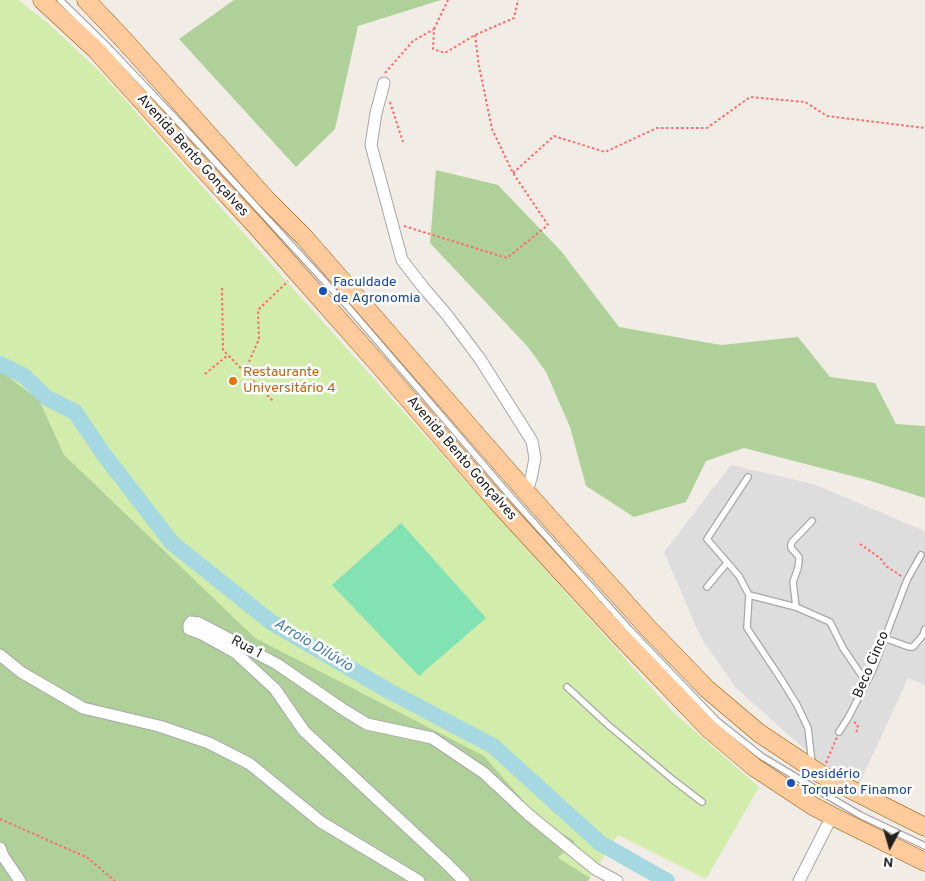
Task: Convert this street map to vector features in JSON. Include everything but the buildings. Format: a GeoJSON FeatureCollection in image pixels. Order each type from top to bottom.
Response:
{"type":"FeatureCollection","features":[{"type":"Feature","properties":{"kind":"main road","name":"Avenida Bento Gonçalves"},"geometry":{"type":"LineString","coordinates":[[42,0],[95,49],[380,365],[498,502],[619,635],[709,729],[754,768],[813,806],[925,862]]}},
{"type":"Feature","properties":{"kind":"main road","name":"Avenida Bento Gonçalves"},"geometry":{"type":"LineString","coordinates":[[86,0],[267,200],[304,237],[347,285],[381,327],[526,493],[611,598],[648,628],[707,689],[759,733],[817,771],[925,827]]}},
{"type":"Feature","properties":{"kind":"street"},"geometry":{"type":"LineString","coordinates":[[384,83],[376,113],[371,145],[402,260],[448,315],[480,359],[532,441],[535,458],[526,493]]}},
{"type":"Feature","properties":{"kind":"street","name":"Rua 1"},"geometry":{"type":"LineString","coordinates":[[464,881],[304,731],[275,689],[236,653],[189,629],[191,622],[199,623],[277,664],[367,724],[432,738],[484,773],[529,815],[595,870],[618,881]]}},
{"type":"Feature","properties":{"kind":"street"},"geometry":{"type":"LineString","coordinates":[[0,655],[21,672],[83,708],[159,726],[210,743],[250,764],[321,822],[419,881]]}},
{"type":"Feature","properties":{"kind":"street"},"geometry":{"type":"LineString","coordinates":[[799,881],[832,816]]}},
{"type":"Feature","properties":{"kind":"street"},"geometry":{"type":"LineString","coordinates":[[0,848],[2,856],[20,881]]}},
{"type":"Feature","properties":{"kind":"lane"},"geometry":{"type":"LineString","coordinates":[[60,0],[106,45],[176,119],[349,308],[512,498],[611,598],[629,630],[717,721],[761,756],[860,815],[925,846]]}},
{"type":"Feature","properties":{"kind":"lane"},"geometry":{"type":"LineString","coordinates":[[158,78],[165,95]]}},
{"type":"Feature","properties":{"kind":"lane"},"geometry":{"type":"LineString","coordinates":[[169,103],[195,160]]}},
{"type":"Feature","properties":{"kind":"lane"},"geometry":{"type":"LineString","coordinates":[[748,477],[707,539],[739,576],[749,595],[747,628],[797,705],[808,728],[812,759],[817,771]]}},
{"type":"Feature","properties":{"kind":"lane"},"geometry":{"type":"LineString","coordinates":[[796,607],[793,582],[798,568],[799,557],[791,548],[791,544],[812,521]]}},
{"type":"Feature","properties":{"kind":"lane","name":"Beco Cinco"},"geometry":{"type":"LineString","coordinates":[[839,732],[872,672],[907,580],[921,555]]}},
{"type":"Feature","properties":{"kind":"lane"},"geometry":{"type":"LineString","coordinates":[[707,587],[728,562]]}},
{"type":"Feature","properties":{"kind":"lane"},"geometry":{"type":"LineString","coordinates":[[749,595],[796,607],[830,622],[843,648],[866,682]]}},
{"type":"Feature","properties":{"kind":"lane"},"geometry":{"type":"LineString","coordinates":[[884,638],[913,647],[925,629]]}},
{"type":"Feature","properties":{"kind":"lane"},"geometry":{"type":"LineString","coordinates":[[567,688],[621,736],[702,802]]}},
{"type":"Feature","properties":{"kind":"path"},"geometry":{"type":"LineString","coordinates":[[448,0],[434,29],[433,49],[445,53],[475,35],[514,18],[518,0]]}},
{"type":"Feature","properties":{"kind":"path"},"geometry":{"type":"LineString","coordinates":[[403,142],[384,83],[385,72],[413,41],[434,29]]}},
{"type":"Feature","properties":{"kind":"path"},"geometry":{"type":"LineString","coordinates":[[391,222],[507,258],[548,225],[514,173],[492,129],[479,66],[475,35]]}},
{"type":"Feature","properties":{"kind":"path"},"geometry":{"type":"LineString","coordinates":[[514,173],[554,136],[606,152],[657,128],[707,128],[750,97],[805,102],[827,116],[925,128]]}},
{"type":"Feature","properties":{"kind":"path"},"geometry":{"type":"LineString","coordinates":[[245,372],[259,339],[258,310],[289,279]]}},
{"type":"Feature","properties":{"kind":"path"},"geometry":{"type":"LineString","coordinates":[[222,288],[223,350],[273,401]]}},
{"type":"Feature","properties":{"kind":"path"},"geometry":{"type":"LineString","coordinates":[[205,374],[228,355]]}},
{"type":"Feature","properties":{"kind":"path"},"geometry":{"type":"LineString","coordinates":[[860,544],[880,558],[886,566],[907,580]]}},
{"type":"Feature","properties":{"kind":"path"},"geometry":{"type":"LineString","coordinates":[[848,718],[858,725],[856,734]]}},
{"type":"Feature","properties":{"kind":"path"},"geometry":{"type":"LineString","coordinates":[[817,771],[828,756],[839,732]]}},
{"type":"Feature","properties":{"kind":"path"},"geometry":{"type":"LineString","coordinates":[[0,819],[88,858],[116,881]]}},
{"type":"Feature","properties":{"kind":"shaded area"},"geometry":{"type":"Polygon","coordinates":[[[731,465],[813,484],[925,531],[925,685],[908,678],[859,785],[827,769],[736,688],[701,638],[664,552],[731,465]]]}},
{"type":"Feature","properties":{"kind":"green space"},"geometry":{"type":"Polygon","coordinates":[[[0,0],[18,0],[49,24],[103,75],[673,712],[759,787],[706,879],[618,835],[588,881],[0,881],[0,0]]]}},
{"type":"Feature","properties":{"kind":"green space"},"geometry":{"type":"Polygon","coordinates":[[[234,0],[441,0],[358,26],[335,129],[296,167],[179,39],[234,0]]]}},
{"type":"Feature","properties":{"kind":"green space"},"geometry":{"type":"Polygon","coordinates":[[[436,170],[498,185],[561,251],[619,327],[721,345],[798,337],[830,377],[875,383],[896,424],[925,426],[925,498],[871,481],[744,448],[706,461],[686,502],[634,517],[586,486],[570,427],[546,372],[528,347],[430,243],[436,170]]]}},
{"type":"Feature","properties":{"kind":"green space"},"geometry":{"type":"Polygon","coordinates":[[[0,371],[39,400],[64,455],[255,638],[484,756],[542,822],[575,841],[558,858],[590,878],[588,881],[0,881],[0,371]]]}},
{"type":"Feature","properties":{"kind":"green space"},"geometry":{"type":"Polygon","coordinates":[[[401,523],[486,618],[419,676],[332,585],[401,523]]]}},
{"type":"Feature","properties":{"kind":"waterway","name":"Arroio Dilúvio"},"geometry":{"type":"LineString","coordinates":[[0,364],[24,376],[47,398],[75,412],[102,452],[172,543],[271,622],[387,690],[493,746],[600,843],[667,881]]}},
{"type":"Feature","properties":{"kind":"place","name":"Faculdade de Agronomia"},"geometry":{"type":"Point","coordinates":[323,291]}},
{"type":"Feature","properties":{"kind":"place","name":"Restaurante Universitário 4"},"geometry":{"type":"Point","coordinates":[233,381]}},
{"type":"Feature","properties":{"kind":"place","name":"Desidério Torquato Finamor"},"geometry":{"type":"Point","coordinates":[791,783]}}]}
